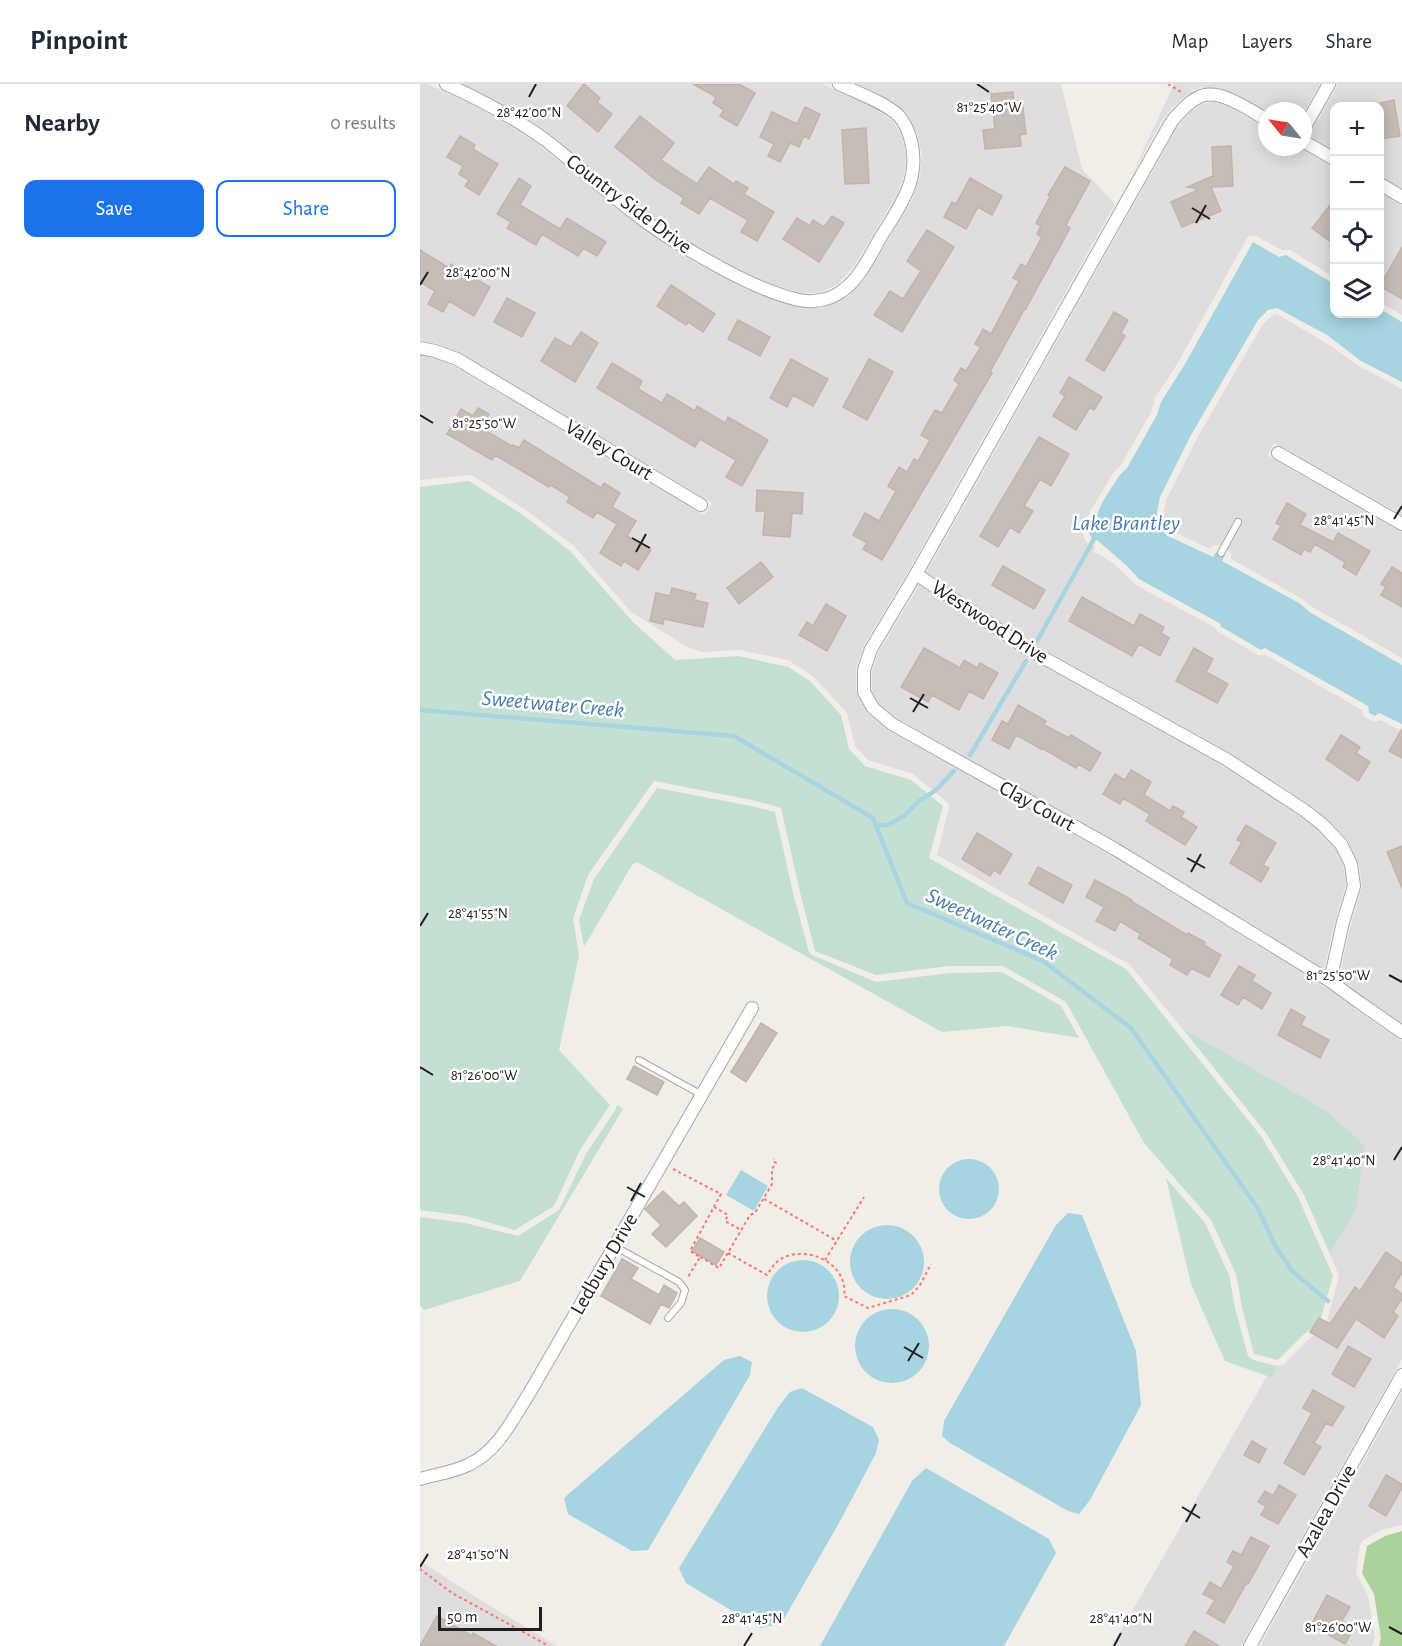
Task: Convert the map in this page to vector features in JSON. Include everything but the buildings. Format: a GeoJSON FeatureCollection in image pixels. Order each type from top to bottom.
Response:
{"type":"FeatureCollection","features":[{"type":"Feature","properties":{"kind":"street","name":"Country Side Drive"},"geometry":{"type":"LineString","coordinates":[[446,84],[472,95],[546,141],[645,221],[688,250],[745,281],[775,293],[801,300],[821,301],[842,291],[861,271],[905,196],[913,173],[914,155],[909,135],[898,116],[876,101],[839,84]]}},
{"type":"Feature","properties":{"kind":"street"},"geometry":{"type":"LineString","coordinates":[[1312,114],[1329,84]]}},
{"type":"Feature","properties":{"kind":"street","name":"Westwood Drive"},"geometry":{"type":"LineString","coordinates":[[1258,115],[1234,101],[1217,95],[1201,96],[1183,108],[1172,122],[916,574],[1026,648],[1226,759],[1322,824],[1341,844],[1351,864],[1354,886],[1343,922],[1330,981]]}},
{"type":"Feature","properties":{"kind":"street"},"geometry":{"type":"LineString","coordinates":[[1312,146],[1330,156]]}},
{"type":"Feature","properties":{"kind":"street"},"geometry":{"type":"LineString","coordinates":[[1384,186],[1402,197]]}},
{"type":"Feature","properties":{"kind":"street","name":"Valley Court"},"geometry":{"type":"LineString","coordinates":[[420,348],[457,359],[701,505]]}},
{"type":"Feature","properties":{"kind":"street"},"geometry":{"type":"LineString","coordinates":[[1278,453],[1402,524]]}},
{"type":"Feature","properties":{"kind":"street","name":"Clay Court"},"geometry":{"type":"LineString","coordinates":[[916,574],[871,650],[864,670],[864,692],[873,708],[892,724],[1114,849],[1330,981]]}},
{"type":"Feature","properties":{"kind":"street"},"geometry":{"type":"LineString","coordinates":[[1330,981],[1402,1032]]}},
{"type":"Feature","properties":{"kind":"street","name":"Ledbury Drive"},"geometry":{"type":"LineString","coordinates":[[420,1479],[470,1465],[484,1456],[501,1437],[530,1392],[753,1008]]}},
{"type":"Feature","properties":{"kind":"street","name":"Azalea Drive"},"geometry":{"type":"LineString","coordinates":[[1250,1646],[1402,1376]]}},
{"type":"Feature","properties":{"kind":"lane"},"geometry":{"type":"LineString","coordinates":[[1221,553],[1238,522]]}},
{"type":"Feature","properties":{"kind":"lane"},"geometry":{"type":"LineString","coordinates":[[639,1060],[702,1095]]}},
{"type":"Feature","properties":{"kind":"lane"},"geometry":{"type":"LineString","coordinates":[[614,1246],[680,1282],[685,1290],[681,1303],[668,1318]]}},
{"type":"Feature","properties":{"kind":"path"},"geometry":{"type":"LineString","coordinates":[[663,1163],[721,1194],[690,1251],[719,1268],[750,1215],[755,1213],[772,1184],[772,1169],[776,1163],[774,1159]]}},
{"type":"Feature","properties":{"kind":"path"},"geometry":{"type":"LineString","coordinates":[[825,1260],[864,1197]]}},
{"type":"Feature","properties":{"kind":"path"},"geometry":{"type":"LineString","coordinates":[[763,1199],[837,1241]]}},
{"type":"Feature","properties":{"kind":"path"},"geometry":{"type":"LineString","coordinates":[[714,1208],[728,1215],[725,1221],[741,1230]]}},
{"type":"Feature","properties":{"kind":"path"},"geometry":{"type":"LineString","coordinates":[[728,1253],[767,1275],[773,1266],[786,1256],[807,1254],[825,1260],[835,1267],[840,1275],[845,1290],[844,1296],[868,1308],[911,1295],[920,1285],[931,1264]]}},
{"type":"Feature","properties":{"kind":"path"},"geometry":{"type":"LineString","coordinates":[[682,1287],[700,1257]]}},
{"type":"Feature","properties":{"kind":"path"},"geometry":{"type":"LineString","coordinates":[[420,1569],[452,1593],[549,1646]]}},
{"type":"Feature","properties":{"kind":"shaded area"},"geometry":{"type":"Polygon","coordinates":[[[420,84],[427,84],[469,102],[508,124],[542,147],[640,226],[684,256],[742,287],[774,300],[799,307],[822,308],[848,296],[867,275],[912,200],[920,176],[922,154],[916,132],[905,113],[879,94],[857,84],[1061,84],[1082,169],[1115,204],[909,570],[864,645],[856,669],[856,691],[868,714],[888,730],[1111,855],[1321,984],[1402,1041],[1402,1359],[1241,1646],[1112,1646],[1267,1376],[1273,1378],[1277,1366],[1283,1365],[1326,1325],[1339,1276],[1330,1254],[1356,1209],[1327,1111],[1182,1028],[1129,964],[937,855],[949,808],[948,803],[913,774],[868,760],[855,746],[847,713],[813,676],[788,660],[740,650],[701,652],[686,646],[631,612],[574,546],[526,510],[473,476],[420,480],[420,355],[454,366],[704,515],[712,503],[461,353],[438,344],[420,341],[420,84]]]}},
{"type":"Feature","properties":{"kind":"shaded area"},"geometry":{"type":"Polygon","coordinates":[[[463,84],[822,84],[873,107],[893,121],[902,137],[906,155],[905,171],[898,193],[854,266],[837,285],[818,293],[801,293],[777,287],[748,274],[692,244],[649,215],[551,136],[515,112],[463,84]]]}},
{"type":"Feature","properties":{"kind":"shaded area"},"geometry":{"type":"Polygon","coordinates":[[[1174,84],[1320,84],[1310,102],[1258,102],[1258,107],[1236,94],[1219,88],[1202,86],[1192,89],[1193,92],[1177,103],[1165,116],[1132,175],[1174,84]]]}},
{"type":"Feature","properties":{"kind":"shaded area"},"geometry":{"type":"Polygon","coordinates":[[[1338,84],[1402,84],[1402,189],[1384,178],[1384,102],[1330,102],[1330,149],[1312,138],[1312,131],[1338,84]]]}},
{"type":"Feature","properties":{"kind":"shaded area"},"geometry":{"type":"Polygon","coordinates":[[[1216,102],[1258,123],[1258,156],[1312,156],[1312,154],[1330,165],[1330,275],[1290,250],[1282,250],[1256,236],[1247,238],[1179,361],[1155,398],[1151,412],[1121,465],[1113,473],[1088,515],[1082,533],[1086,542],[1095,547],[1093,551],[1113,563],[1136,585],[1214,627],[1258,655],[1266,655],[1362,710],[1366,718],[1375,722],[1381,720],[1402,731],[1402,1024],[1339,978],[1362,886],[1359,864],[1348,841],[1327,819],[1230,753],[1030,642],[926,573],[1178,126],[1189,113],[1204,103],[1216,102]]]}},
{"type":"Feature","properties":{"kind":"shaded area"},"geometry":{"type":"Polygon","coordinates":[[[1384,194],[1402,205],[1402,315],[1384,304],[1384,194]]]}},
{"type":"Feature","properties":{"kind":"shaded area"},"geometry":{"type":"Polygon","coordinates":[[[1277,314],[1331,346],[1359,366],[1402,389],[1402,515],[1274,443],[1267,455],[1402,532],[1402,658],[1231,559],[1230,551],[1219,545],[1213,545],[1210,549],[1170,530],[1164,522],[1166,500],[1197,438],[1263,324],[1277,314]]]}},
{"type":"Feature","properties":{"kind":"shaded area"},"geometry":{"type":"Polygon","coordinates":[[[919,585],[1023,654],[1222,765],[1317,829],[1335,848],[1343,865],[1346,884],[1324,969],[1118,843],[896,718],[879,704],[872,691],[872,672],[878,653],[919,585]]]}},
{"type":"Feature","properties":{"kind":"shaded area"},"geometry":{"type":"Polygon","coordinates":[[[1402,1392],[1402,1525],[1381,1530],[1362,1541],[1356,1573],[1368,1596],[1375,1637],[1372,1646],[1260,1646],[1402,1392]]]}},
{"type":"Feature","properties":{"kind":"shaded area"},"geometry":{"type":"Polygon","coordinates":[[[420,1561],[482,1601],[557,1646],[420,1646],[420,1561]]]}},
{"type":"Feature","properties":{"kind":"green space"},"geometry":{"type":"Polygon","coordinates":[[[469,481],[523,515],[570,551],[633,622],[675,660],[739,656],[788,667],[810,681],[841,715],[849,749],[865,766],[911,780],[943,806],[929,858],[1126,969],[1261,1136],[1298,1197],[1333,1276],[1320,1321],[1278,1360],[1254,1354],[1236,1274],[1211,1220],[1144,1143],[1066,1002],[1003,966],[949,966],[876,975],[815,951],[781,808],[654,781],[588,875],[573,919],[579,955],[559,1050],[610,1105],[580,1150],[554,1206],[515,1230],[466,1216],[420,1210],[420,487],[469,481]]]}},
{"type":"Feature","properties":{"kind":"green space"},"geometry":{"type":"Polygon","coordinates":[[[657,788],[775,812],[793,893],[809,952],[812,955],[876,982],[950,973],[1002,972],[1061,1006],[1079,1038],[1007,1026],[942,1032],[637,862],[632,865],[584,947],[579,920],[594,879],[657,788]]]}},
{"type":"Feature","properties":{"kind":"green space"},"geometry":{"type":"Polygon","coordinates":[[[1182,1028],[1327,1111],[1364,1146],[1356,1209],[1330,1254],[1304,1195],[1266,1133],[1182,1028]]]}},
{"type":"Feature","properties":{"kind":"green space"},"geometry":{"type":"Polygon","coordinates":[[[617,1105],[623,1109],[520,1281],[424,1310],[420,1305],[420,1217],[465,1223],[518,1236],[559,1210],[586,1154],[617,1105]]]}},
{"type":"Feature","properties":{"kind":"green space"},"geometry":{"type":"Polygon","coordinates":[[[1166,1178],[1205,1223],[1229,1275],[1248,1356],[1253,1360],[1277,1366],[1273,1378],[1225,1361],[1191,1284],[1166,1178]]]}},
{"type":"Feature","properties":{"kind":"green space"},"geometry":{"type":"Polygon","coordinates":[[[1402,1531],[1402,1646],[1379,1646],[1381,1638],[1374,1594],[1362,1573],[1367,1546],[1385,1536],[1402,1531]]]}},
{"type":"Feature","properties":{"kind":"water","name":"Lake Brantley"},"geometry":{"type":"Polygon","coordinates":[[[1253,242],[1279,257],[1286,255],[1330,282],[1330,318],[1384,318],[1384,311],[1402,322],[1402,382],[1361,361],[1327,335],[1277,308],[1268,310],[1258,320],[1191,435],[1160,497],[1157,512],[1158,523],[1166,535],[1213,557],[1217,551],[1225,555],[1222,561],[1299,603],[1311,613],[1402,665],[1402,724],[1379,713],[1375,716],[1369,713],[1368,706],[1265,648],[1261,650],[1220,626],[1221,624],[1139,579],[1126,565],[1091,537],[1089,532],[1103,501],[1127,468],[1157,415],[1161,402],[1185,364],[1253,242]]]}},
{"type":"Feature","properties":{"kind":"water"},"geometry":{"type":"Polygon","coordinates":[[[963,1159],[975,1159],[991,1167],[997,1177],[999,1189],[997,1201],[991,1211],[975,1219],[963,1219],[947,1211],[939,1195],[939,1183],[947,1167],[963,1159]]]}},
{"type":"Feature","properties":{"kind":"water"},"geometry":{"type":"Polygon","coordinates":[[[741,1170],[768,1186],[754,1211],[726,1195],[741,1170]]]}},
{"type":"Feature","properties":{"kind":"water"},"geometry":{"type":"Polygon","coordinates":[[[1068,1213],[1082,1215],[1136,1351],[1141,1405],[1090,1500],[1079,1514],[1068,1511],[950,1443],[942,1436],[944,1421],[1056,1225],[1068,1213]]]}},
{"type":"Feature","properties":{"kind":"water"},"geometry":{"type":"Polygon","coordinates":[[[887,1225],[901,1228],[913,1236],[921,1248],[924,1262],[921,1276],[913,1288],[901,1296],[887,1299],[873,1296],[861,1288],[853,1276],[850,1262],[853,1248],[861,1236],[873,1228],[887,1225]]]}},
{"type":"Feature","properties":{"kind":"water"},"geometry":{"type":"Polygon","coordinates":[[[803,1260],[817,1263],[829,1270],[836,1282],[839,1296],[836,1310],[829,1322],[817,1329],[803,1332],[789,1329],[777,1322],[770,1310],[767,1296],[770,1282],[777,1270],[789,1263],[803,1260]]]}},
{"type":"Feature","properties":{"kind":"water"},"geometry":{"type":"Polygon","coordinates":[[[885,1309],[899,1309],[913,1315],[923,1325],[929,1339],[927,1360],[913,1377],[899,1383],[885,1383],[871,1377],[861,1367],[855,1353],[855,1339],[861,1325],[871,1315],[885,1309]]]}},
{"type":"Feature","properties":{"kind":"water"},"geometry":{"type":"Polygon","coordinates":[[[740,1356],[752,1362],[750,1375],[648,1550],[632,1551],[568,1514],[564,1498],[724,1360],[740,1356]]]}},
{"type":"Feature","properties":{"kind":"water"},"geometry":{"type":"Polygon","coordinates":[[[802,1388],[873,1427],[879,1440],[876,1453],[839,1523],[781,1624],[760,1628],[686,1583],[679,1568],[777,1409],[790,1392],[802,1388]]]}},
{"type":"Feature","properties":{"kind":"water"},"geometry":{"type":"Polygon","coordinates":[[[926,1468],[1049,1539],[1056,1553],[1004,1646],[820,1646],[912,1481],[926,1468]]]}},
{"type":"Feature","properties":{"kind":"waterway"},"geometry":{"type":"LineString","coordinates":[[1037,641],[1094,539]]}},
{"type":"Feature","properties":{"kind":"waterway"},"geometry":{"type":"LineString","coordinates":[[970,755],[1026,661]]}},
{"type":"Feature","properties":{"kind":"waterway","name":"Sweetwater Creek"},"geometry":{"type":"LineString","coordinates":[[420,710],[734,736],[873,818],[907,903],[1043,961],[1131,1028],[1257,1207],[1276,1247],[1292,1271],[1328,1301]]}},
{"type":"Feature","properties":{"kind":"waterway"},"geometry":{"type":"LineString","coordinates":[[876,825],[888,825],[904,816],[918,802],[936,790],[954,771]]}}]}
